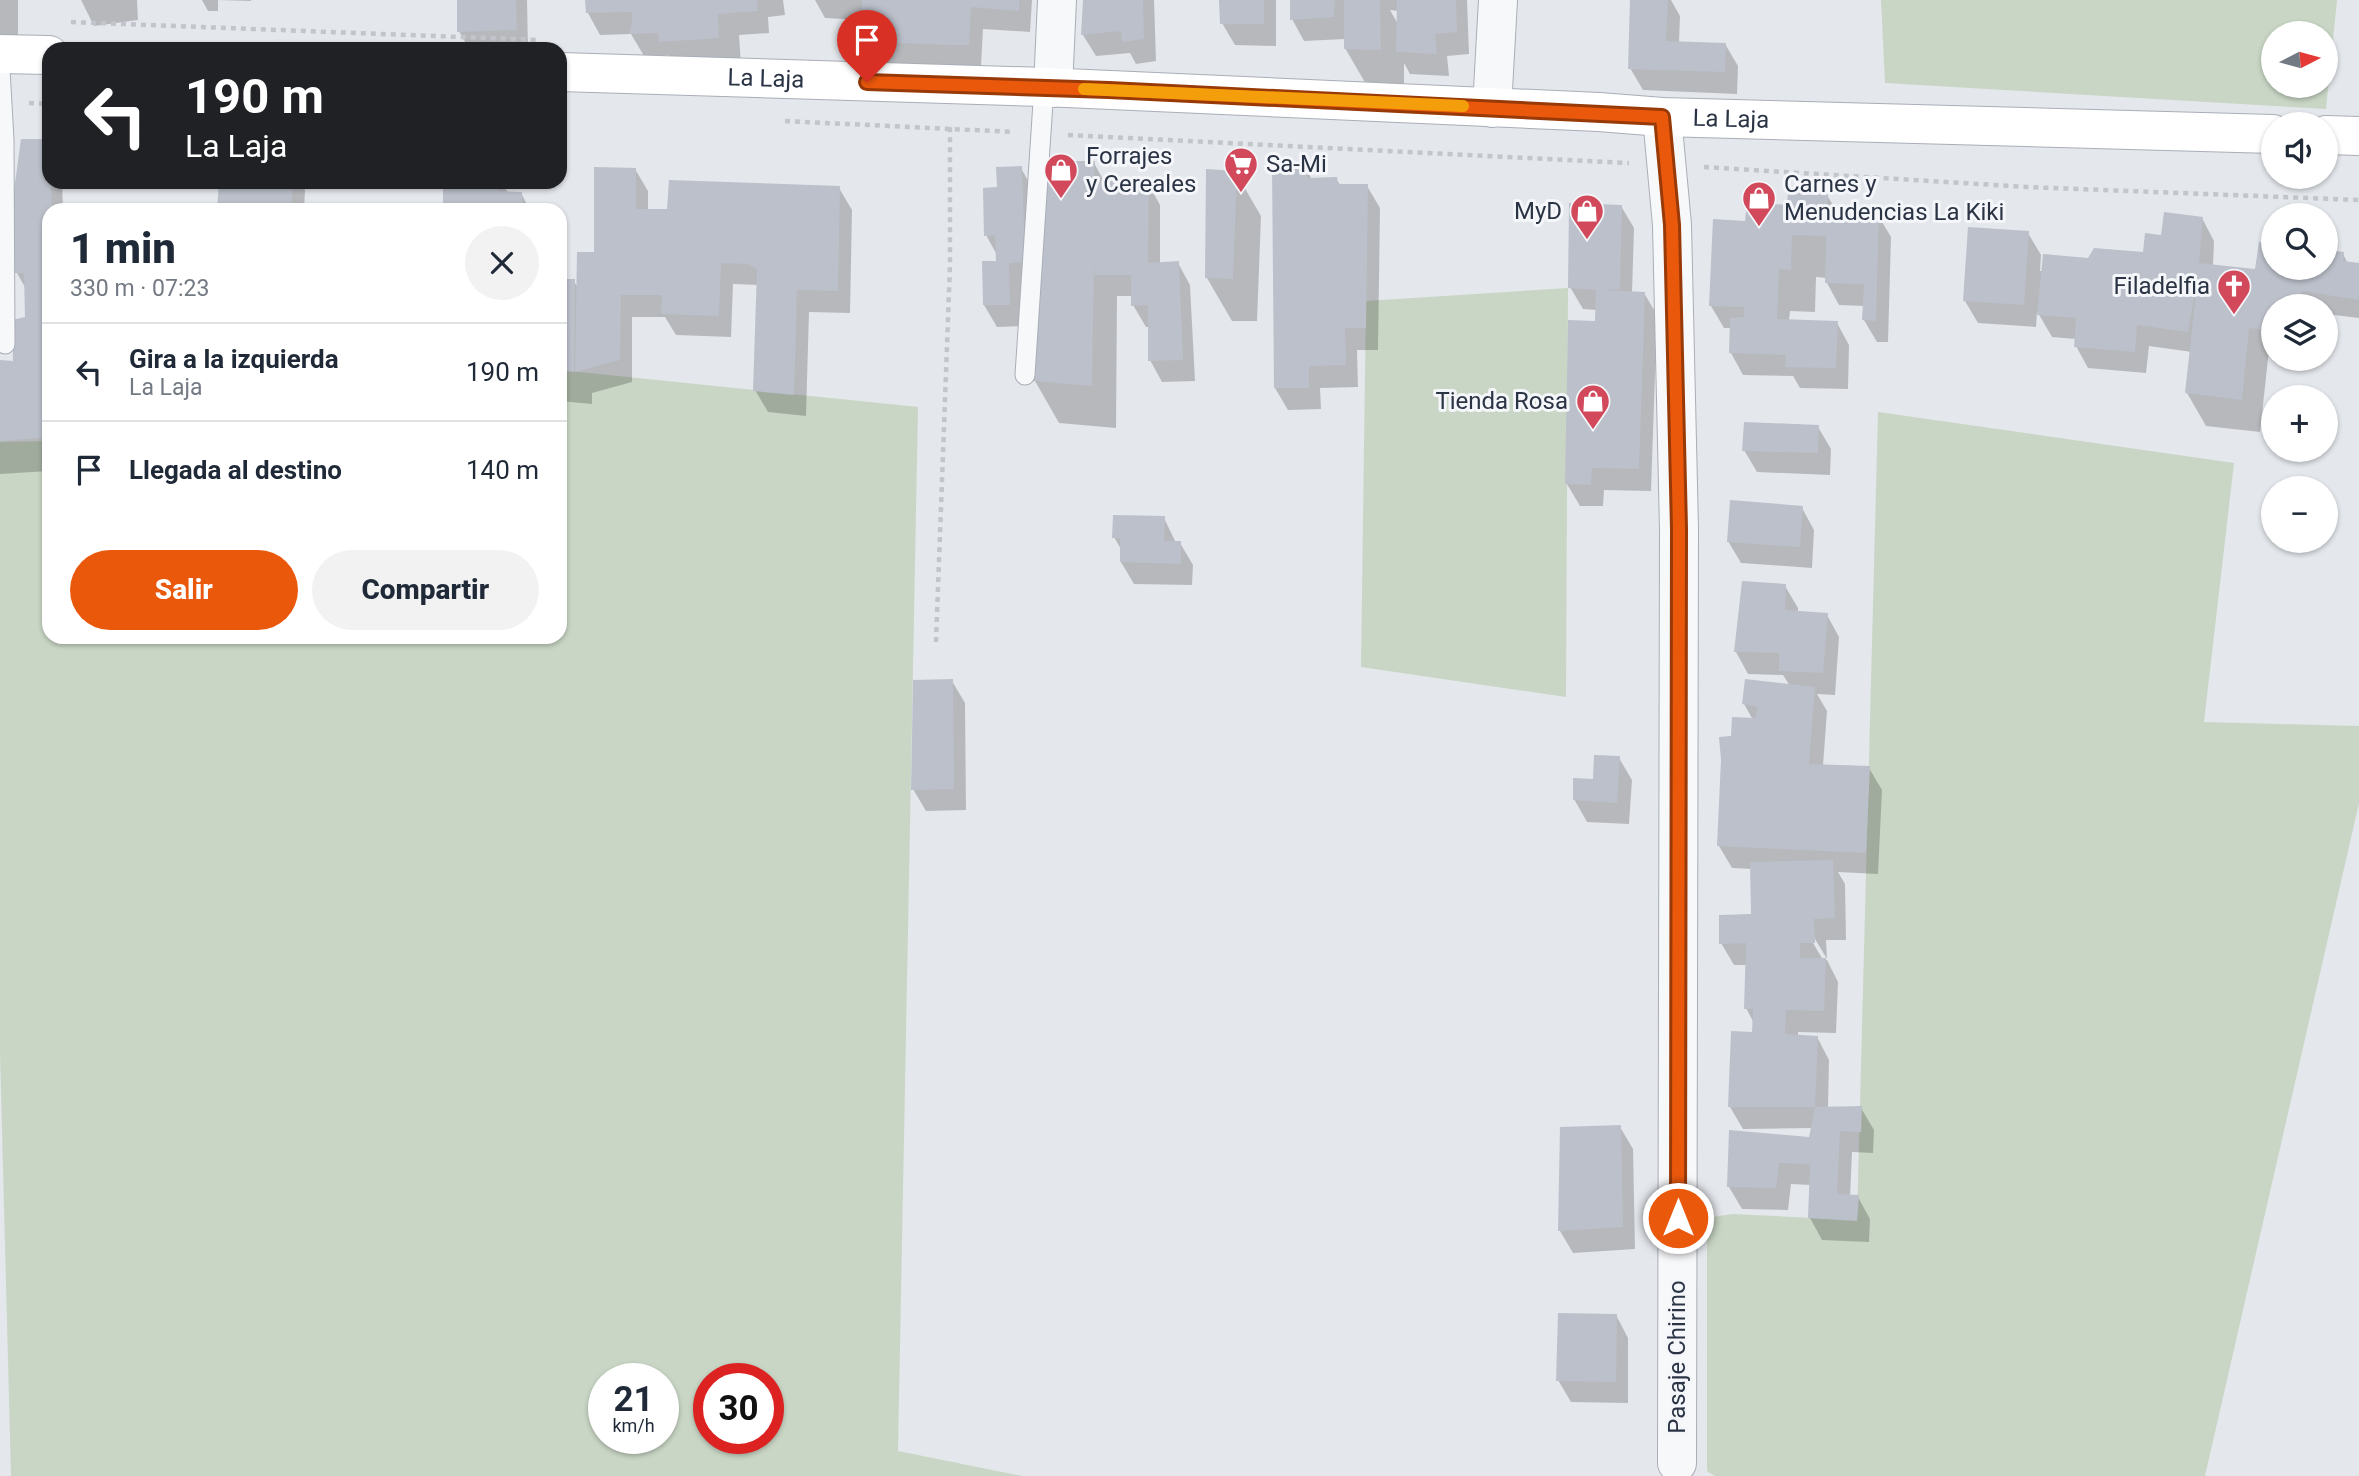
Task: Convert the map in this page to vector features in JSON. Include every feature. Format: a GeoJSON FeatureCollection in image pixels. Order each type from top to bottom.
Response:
{"type":"FeatureCollection","features":[{"type":"Feature","properties":{"kind":"main road"},"geometry":{"type":"LineString","coordinates":[[0,54],[42,55]]}},
{"type":"Feature","properties":{"kind":"main road","name":"La Laja"},"geometry":{"type":"LineString","coordinates":[[567,72],[1049,88],[1662,117],[2261,134]]}},
{"type":"Feature","properties":{"kind":"main road"},"geometry":{"type":"LineString","coordinates":[[2338,135],[2359,136]]}},
{"type":"Feature","properties":{"kind":"street"},"geometry":{"type":"LineString","coordinates":[[1049,88],[1057,0]]}},
{"type":"Feature","properties":{"kind":"street"},"geometry":{"type":"LineString","coordinates":[[1492,108],[1498,0]]}},
{"type":"Feature","properties":{"kind":"street","name":"Pasaje Chirino"},"geometry":{"type":"LineString","coordinates":[[1662,117],[1672,225],[1679,529],[1676,1463]]}},
{"type":"Feature","properties":{"kind":"lane"},"geometry":{"type":"LineString","coordinates":[[0,69],[4,139],[5,344]]}},
{"type":"Feature","properties":{"kind":"lane"},"geometry":{"type":"LineString","coordinates":[[1025,375],[1041,134],[1049,88]]}},
{"type":"Feature","properties":{"kind":"path"},"geometry":{"type":"LineString","coordinates":[[936,642],[950,265],[951,85]]}},
{"type":"Feature","properties":{"kind":"path"},"geometry":{"type":"LineString","coordinates":[[772,120],[1666,165],[2013,186],[2359,200]]}},
{"type":"Feature","properties":{"kind":"green space"},"geometry":{"type":"Polygon","coordinates":[[[1881,0],[2337,0],[2335,21],[2261,21],[2261,98],[2327,98],[2326,109],[1885,83],[1881,0]]]}},
{"type":"Feature","properties":{"kind":"green space"},"geometry":{"type":"Polygon","coordinates":[[[1568,288],[1566,697],[1361,667],[1366,301],[1568,288]]]}},
{"type":"Feature","properties":{"kind":"green space"},"geometry":{"type":"Polygon","coordinates":[[[567,371],[918,407],[898,1451],[1022,1476],[11,1476],[0,1053],[0,442],[42,441],[42,644],[567,644],[567,371]]]}},
{"type":"Feature","properties":{"kind":"green space"},"geometry":{"type":"Polygon","coordinates":[[[1878,412],[2234,463],[2204,722],[2359,726],[2359,803],[2205,1476],[1715,1476],[1707,1471],[1707,1218],[1732,1214],[1857,1220],[1878,412]]]}},
{"type":"Feature","properties":{"kind":"building"},"geometry":{"type":"Polygon","coordinates":[[[457,0],[516,0],[517,30],[457,32],[457,0]]]}},
{"type":"Feature","properties":{"kind":"building"},"geometry":{"type":"Polygon","coordinates":[[[585,0],[757,0],[758,11],[718,14],[719,38],[659,42],[658,33],[629,34],[632,12],[586,13],[585,0]]]}},
{"type":"Feature","properties":{"kind":"building"},"geometry":{"type":"Polygon","coordinates":[[[862,0],[1019,0],[1019,11],[971,7],[969,45],[860,41],[862,0]]]}},
{"type":"Feature","properties":{"kind":"building"},"geometry":{"type":"Polygon","coordinates":[[[1083,0],[1143,0],[1144,39],[1122,42],[1121,31],[1081,35],[1083,0]]]}},
{"type":"Feature","properties":{"kind":"building"},"geometry":{"type":"Polygon","coordinates":[[[1219,0],[1264,0],[1264,24],[1220,24],[1219,0]]]}},
{"type":"Feature","properties":{"kind":"building"},"geometry":{"type":"Polygon","coordinates":[[[1290,0],[1335,0],[1334,17],[1290,20],[1290,0]]]}},
{"type":"Feature","properties":{"kind":"building"},"geometry":{"type":"Polygon","coordinates":[[[1344,0],[1380,0],[1381,50],[1344,49],[1344,0]]]}},
{"type":"Feature","properties":{"kind":"building"},"geometry":{"type":"Polygon","coordinates":[[[1397,0],[1456,0],[1457,32],[1435,34],[1437,54],[1396,52],[1397,0]]]}},
{"type":"Feature","properties":{"kind":"building"},"geometry":{"type":"Polygon","coordinates":[[[1630,0],[1668,0],[1666,41],[1726,43],[1725,72],[1628,69],[1630,0]]]}},
{"type":"Feature","properties":{"kind":"building"},"geometry":{"type":"Polygon","coordinates":[[[21,139],[42,139],[42,189],[51,189],[52,203],[42,203],[42,438],[0,441],[0,360],[13,361],[12,320],[25,317],[24,273],[15,273],[13,198],[21,139]]]}},
{"type":"Feature","properties":{"kind":"building"},"geometry":{"type":"Polygon","coordinates":[[[1045,161],[1095,161],[1094,181],[1149,181],[1148,263],[1179,261],[1183,360],[1148,361],[1148,305],[1131,306],[1131,275],[1095,275],[1094,265],[1092,386],[1033,381],[1045,161]]]}},
{"type":"Feature","properties":{"kind":"building"},"geometry":{"type":"Polygon","coordinates":[[[1022,166],[1025,262],[1009,263],[1010,305],[983,305],[982,261],[996,261],[995,235],[984,236],[983,188],[997,187],[996,167],[1022,166]]]}},
{"type":"Feature","properties":{"kind":"building"},"geometry":{"type":"Polygon","coordinates":[[[1272,166],[1307,166],[1307,178],[1337,177],[1338,184],[1368,184],[1366,328],[1345,328],[1346,365],[1309,366],[1309,388],[1274,388],[1272,166]]]}},
{"type":"Feature","properties":{"kind":"building"},"geometry":{"type":"Polygon","coordinates":[[[594,167],[636,168],[636,209],[667,209],[669,180],[840,186],[838,291],[797,290],[794,395],[753,391],[757,269],[748,264],[721,263],[719,316],[661,314],[662,295],[621,295],[620,360],[575,372],[577,252],[594,252],[594,167]]]}},
{"type":"Feature","properties":{"kind":"building"},"geometry":{"type":"Polygon","coordinates":[[[1206,169],[1237,171],[1233,279],[1205,278],[1206,169]]]}},
{"type":"Feature","properties":{"kind":"building"},"geometry":{"type":"Polygon","coordinates":[[[218,189],[292,189],[292,203],[218,203],[218,189]]]}},
{"type":"Feature","properties":{"kind":"building"},"geometry":{"type":"Polygon","coordinates":[[[443,189],[522,192],[522,203],[443,203],[443,189]]]}},
{"type":"Feature","properties":{"kind":"building"},"geometry":{"type":"Polygon","coordinates":[[[1788,192],[1828,194],[1827,212],[1879,213],[1876,321],[1862,320],[1864,284],[1825,283],[1826,236],[1792,235],[1791,270],[1779,269],[1777,319],[1838,321],[1836,368],[1785,367],[1786,355],[1729,353],[1730,318],[1744,317],[1744,307],[1709,306],[1713,219],[1745,221],[1747,202],[1787,205],[1788,192]]]}},
{"type":"Feature","properties":{"kind":"building"},"geometry":{"type":"Polygon","coordinates":[[[1569,203],[1622,205],[1620,289],[1602,290],[1645,292],[1639,469],[1592,468],[1591,485],[1565,484],[1568,320],[1595,321],[1596,290],[1568,288],[1569,203]]]}},
{"type":"Feature","properties":{"kind":"building"},"geometry":{"type":"Polygon","coordinates":[[[2164,212],[2203,217],[2199,263],[2255,269],[2261,242],[2261,280],[2338,280],[2338,251],[2344,252],[2343,261],[2359,263],[2359,300],[2338,297],[2338,294],[2302,291],[2302,294],[2261,294],[2261,330],[2249,328],[2242,400],[2185,393],[2198,275],[2188,332],[2137,325],[2135,352],[2074,347],[2076,318],[2037,315],[2043,254],[2088,258],[2094,248],[2143,252],[2145,233],[2161,235],[2164,212]]]}},
{"type":"Feature","properties":{"kind":"building"},"geometry":{"type":"Polygon","coordinates":[[[1968,227],[2029,231],[2024,305],[1963,301],[1968,227]]]}},
{"type":"Feature","properties":{"kind":"building"},"geometry":{"type":"Polygon","coordinates":[[[567,279],[575,279],[574,372],[567,371],[567,279]]]}},
{"type":"Feature","properties":{"kind":"building"},"geometry":{"type":"Polygon","coordinates":[[[1744,422],[1819,425],[1818,453],[1742,451],[1744,422]]]}},
{"type":"Feature","properties":{"kind":"building"},"geometry":{"type":"Polygon","coordinates":[[[1730,500],[1803,506],[1800,547],[1727,542],[1730,500]]]}},
{"type":"Feature","properties":{"kind":"building"},"geometry":{"type":"Polygon","coordinates":[[[1113,515],[1165,516],[1164,541],[1181,541],[1181,564],[1120,562],[1120,538],[1112,538],[1113,515]]]}},
{"type":"Feature","properties":{"kind":"building"},"geometry":{"type":"Polygon","coordinates":[[[1742,581],[1786,584],[1785,610],[1828,613],[1823,673],[1779,671],[1779,653],[1734,652],[1742,581]]]}},
{"type":"Feature","properties":{"kind":"building"},"geometry":{"type":"Polygon","coordinates":[[[953,679],[954,789],[911,790],[913,680],[953,679]]]}},
{"type":"Feature","properties":{"kind":"building"},"geometry":{"type":"Polygon","coordinates":[[[1745,679],[1815,687],[1809,764],[1870,766],[1866,853],[1717,846],[1721,760],[1719,737],[1731,736],[1732,717],[1755,718],[1758,707],[1742,704],[1745,679]]]}},
{"type":"Feature","properties":{"kind":"building"},"geometry":{"type":"Polygon","coordinates":[[[1594,755],[1620,756],[1617,803],[1573,800],[1573,778],[1593,779],[1594,755]]]}},
{"type":"Feature","properties":{"kind":"building"},"geometry":{"type":"Polygon","coordinates":[[[1833,860],[1835,918],[1814,919],[1815,943],[1800,943],[1800,958],[1826,958],[1824,1011],[1786,1010],[1785,1034],[1818,1036],[1815,1107],[1728,1107],[1731,1031],[1752,1032],[1753,1009],[1744,1009],[1746,943],[1719,944],[1719,915],[1751,914],[1750,862],[1833,860]]]}},
{"type":"Feature","properties":{"kind":"building"},"geometry":{"type":"Polygon","coordinates":[[[1862,1106],[1861,1132],[1840,1131],[1837,1194],[1859,1195],[1857,1221],[1808,1218],[1810,1164],[1779,1163],[1776,1188],[1727,1187],[1729,1130],[1809,1137],[1815,1107],[1862,1106]]]}},
{"type":"Feature","properties":{"kind":"building"},"geometry":{"type":"Polygon","coordinates":[[[1621,1125],[1623,1227],[1558,1231],[1560,1127],[1621,1125]]]}},
{"type":"Feature","properties":{"kind":"building"},"geometry":{"type":"Polygon","coordinates":[[[1558,1313],[1617,1314],[1616,1382],[1556,1381],[1558,1313]]]}},
{"type":"Feature","properties":{"kind":"slow traffic"},"geometry":{"type":"LineString","coordinates":[[1084,89],[1463,106]]}},
{"type":"Feature","properties":{"kind":"place","name":"Sa-Mi"},"geometry":{"type":"Point","coordinates":[1241,194]}},
{"type":"Feature","properties":{"kind":"place","name":"Forrajes y Cereales"},"geometry":{"type":"Point","coordinates":[1061,200]}},
{"type":"Feature","properties":{"kind":"place","name":"Carnes y Menudencias La Kiki"},"geometry":{"type":"Point","coordinates":[1759,228]}},
{"type":"Feature","properties":{"kind":"place","name":"MyD"},"geometry":{"type":"Point","coordinates":[1587,241]}},
{"type":"Feature","properties":{"kind":"place","name":"Filadelfia"},"geometry":{"type":"Point","coordinates":[2234,316]}},
{"type":"Feature","properties":{"kind":"place","name":"Tienda Rosa"},"geometry":{"type":"Point","coordinates":[1593,431]}},
{"type":"Feature","properties":{"kind":"route"},"geometry":{"type":"LineString","coordinates":[[867,82],[1044,87],[1662,117],[1672,225],[1679,529],[1678,1218]]}}]}
